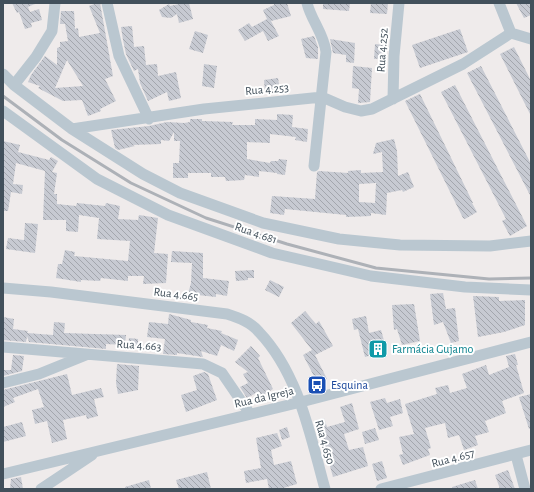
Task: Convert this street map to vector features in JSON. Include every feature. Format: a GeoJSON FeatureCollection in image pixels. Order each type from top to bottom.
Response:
{"type":"FeatureCollection","features":[{"type":"Feature","properties":{"kind":"street"},"geometry":{"type":"LineString","coordinates":[[14,85],[36,57],[52,32],[54,3]]}},
{"type":"Feature","properties":{"kind":"street"},"geometry":{"type":"LineString","coordinates":[[107,3],[119,56],[149,119]]}},
{"type":"Feature","properties":{"kind":"street"},"geometry":{"type":"LineString","coordinates":[[307,3],[310,15],[325,43],[326,52],[314,166]]}},
{"type":"Feature","properties":{"kind":"street","name":"Rua 4.252"},"geometry":{"type":"LineString","coordinates":[[393,99],[394,56],[399,3]]}},
{"type":"Feature","properties":{"kind":"street"},"geometry":{"type":"LineString","coordinates":[[499,3],[511,33],[531,39]]}},
{"type":"Feature","properties":{"kind":"street","name":"Rua 4.253"},"geometry":{"type":"LineString","coordinates":[[72,130],[149,119],[204,109],[322,97],[345,107],[361,111],[372,109],[463,64],[511,33]]}},
{"type":"Feature","properties":{"kind":"street"},"geometry":{"type":"LineString","coordinates":[[3,74],[14,85],[72,130],[125,163],[180,192],[263,223],[339,240],[400,245],[490,246],[531,241]]}},
{"type":"Feature","properties":{"kind":"street","name":"Rua 4.681"},"geometry":{"type":"LineString","coordinates":[[3,111],[97,179],[168,215],[272,253],[371,276],[465,287],[531,290]]}},
{"type":"Feature","properties":{"kind":"street","name":"Rua 4.665"},"geometry":{"type":"LineString","coordinates":[[3,288],[59,293],[227,314],[244,320],[259,331],[283,364],[301,402]]}},
{"type":"Feature","properties":{"kind":"street","name":"Rua da Igreja"},"geometry":{"type":"LineString","coordinates":[[3,474],[301,402],[531,342]]}},
{"type":"Feature","properties":{"kind":"street","name":"Rua 4.663"},"geometry":{"type":"LineString","coordinates":[[3,348],[179,360],[203,364],[213,367],[222,373],[250,414]]}},
{"type":"Feature","properties":{"kind":"street"},"geometry":{"type":"LineString","coordinates":[[3,383],[39,374],[88,354]]}},
{"type":"Feature","properties":{"kind":"street","name":"Rua 4.650"},"geometry":{"type":"LineString","coordinates":[[301,402],[325,489]]}},
{"type":"Feature","properties":{"kind":"street","name":"Rua 4.657"},"geometry":{"type":"LineString","coordinates":[[381,489],[420,485],[531,450]]}},
{"type":"Feature","properties":{"kind":"street"},"geometry":{"type":"LineString","coordinates":[[41,489],[99,451]]}},
{"type":"Feature","properties":{"kind":"street"},"geometry":{"type":"LineString","coordinates":[[516,455],[525,489]]}},
{"type":"Feature","properties":{"kind":"building"},"geometry":{"type":"Polygon","coordinates":[[[12,3],[37,3],[28,7],[30,12],[39,9],[42,20],[31,23],[32,27],[25,29],[19,12],[17,13],[12,3]]]}},
{"type":"Feature","properties":{"kind":"building"},"geometry":{"type":"Polygon","coordinates":[[[100,3],[113,76],[105,79],[116,101],[100,109],[101,111],[88,116],[82,100],[63,101],[38,88],[40,86],[28,82],[31,75],[45,56],[57,65],[57,48],[60,47],[60,42],[68,41],[65,24],[60,24],[61,11],[74,11],[75,29],[78,28],[79,37],[100,33],[89,6],[100,3]],[[67,60],[55,88],[83,86],[67,60]]]}},
{"type":"Feature","properties":{"kind":"building"},"geometry":{"type":"Polygon","coordinates":[[[189,3],[193,19],[179,23],[177,14],[171,18],[162,17],[159,10],[169,4],[170,6],[189,3]]]}},
{"type":"Feature","properties":{"kind":"building"},"geometry":{"type":"Polygon","coordinates":[[[274,3],[287,3],[291,16],[271,21],[279,36],[268,41],[263,31],[245,41],[238,30],[249,23],[252,27],[267,19],[263,10],[274,5],[274,3]]]}},
{"type":"Feature","properties":{"kind":"building"},"geometry":{"type":"Polygon","coordinates":[[[323,3],[350,3],[349,11],[323,9],[323,3]]]}},
{"type":"Feature","properties":{"kind":"building"},"geometry":{"type":"Polygon","coordinates":[[[371,3],[388,3],[387,14],[370,13],[371,3]]]}},
{"type":"Feature","properties":{"kind":"building"},"geometry":{"type":"Polygon","coordinates":[[[516,3],[531,3],[531,15],[524,18],[516,3]]]}},
{"type":"Feature","properties":{"kind":"building"},"geometry":{"type":"Polygon","coordinates":[[[132,26],[134,47],[144,46],[146,65],[157,64],[158,76],[176,72],[181,98],[169,101],[167,92],[148,101],[140,83],[138,69],[134,71],[126,54],[123,40],[121,27],[132,26]]]}},
{"type":"Feature","properties":{"kind":"building"},"geometry":{"type":"Polygon","coordinates":[[[460,29],[468,52],[420,68],[412,45],[460,29]]]}},
{"type":"Feature","properties":{"kind":"building"},"geometry":{"type":"Polygon","coordinates":[[[195,31],[208,35],[203,53],[189,49],[195,31]]]}},
{"type":"Feature","properties":{"kind":"building"},"geometry":{"type":"Polygon","coordinates":[[[314,36],[318,47],[318,59],[306,58],[301,39],[314,36]]]}},
{"type":"Feature","properties":{"kind":"building"},"geometry":{"type":"Polygon","coordinates":[[[330,39],[355,43],[354,63],[346,62],[346,55],[333,53],[330,39]]]}},
{"type":"Feature","properties":{"kind":"building"},"geometry":{"type":"Polygon","coordinates":[[[375,44],[385,45],[384,58],[374,59],[375,44]]]}},
{"type":"Feature","properties":{"kind":"building"},"geometry":{"type":"Polygon","coordinates":[[[514,47],[531,81],[531,116],[500,54],[514,47]]]}},
{"type":"Feature","properties":{"kind":"building"},"geometry":{"type":"Polygon","coordinates":[[[204,64],[217,66],[214,88],[202,86],[204,64]]]}},
{"type":"Feature","properties":{"kind":"building"},"geometry":{"type":"Polygon","coordinates":[[[353,66],[372,68],[370,102],[358,103],[359,89],[352,88],[353,66]]]}},
{"type":"Feature","properties":{"kind":"building"},"geometry":{"type":"Polygon","coordinates":[[[481,66],[531,164],[531,197],[467,73],[481,66]]]}},
{"type":"Feature","properties":{"kind":"building"},"geometry":{"type":"Polygon","coordinates":[[[278,78],[280,90],[265,93],[264,80],[278,78]]]}},
{"type":"Feature","properties":{"kind":"building"},"geometry":{"type":"Polygon","coordinates":[[[455,85],[527,226],[510,236],[502,221],[506,219],[441,92],[455,85]]]}},
{"type":"Feature","properties":{"kind":"building"},"geometry":{"type":"Polygon","coordinates":[[[420,94],[477,212],[465,219],[463,218],[405,101],[420,94]]]}},
{"type":"Feature","properties":{"kind":"building"},"geometry":{"type":"Polygon","coordinates":[[[277,114],[293,115],[292,127],[308,129],[307,142],[295,140],[296,137],[270,134],[270,143],[247,142],[247,159],[270,163],[271,161],[278,161],[279,159],[287,160],[285,175],[259,171],[259,177],[245,175],[244,180],[226,181],[225,177],[211,177],[211,173],[188,173],[188,178],[173,178],[173,163],[179,163],[180,141],[174,141],[174,132],[169,141],[161,140],[161,144],[132,145],[135,146],[118,150],[115,148],[111,130],[149,126],[167,122],[184,123],[190,122],[190,119],[233,122],[232,125],[255,125],[255,119],[277,120],[277,114]]]}},
{"type":"Feature","properties":{"kind":"building"},"geometry":{"type":"Polygon","coordinates":[[[394,139],[397,151],[398,176],[408,172],[414,187],[403,192],[402,190],[387,193],[386,215],[371,213],[371,216],[346,217],[346,215],[285,209],[284,215],[270,213],[272,196],[315,199],[317,172],[319,171],[348,173],[348,171],[361,170],[361,173],[383,172],[382,152],[373,154],[376,143],[394,139]],[[376,183],[359,184],[359,202],[375,203],[376,183]]]}},
{"type":"Feature","properties":{"kind":"building"},"geometry":{"type":"Polygon","coordinates":[[[3,141],[20,145],[18,152],[49,160],[51,157],[58,161],[52,172],[57,173],[54,194],[57,194],[57,204],[76,206],[77,203],[105,206],[106,203],[120,206],[118,219],[138,220],[139,215],[158,218],[154,253],[168,254],[166,283],[143,284],[144,276],[128,276],[128,281],[101,278],[100,281],[81,280],[81,282],[56,278],[58,264],[62,264],[65,250],[75,252],[74,256],[128,261],[130,241],[97,239],[99,218],[79,215],[78,232],[66,231],[66,220],[43,220],[45,171],[16,163],[13,184],[23,185],[22,194],[11,192],[8,211],[3,211],[3,141]]]}},
{"type":"Feature","properties":{"kind":"building"},"geometry":{"type":"Polygon","coordinates":[[[25,223],[38,224],[35,253],[6,249],[8,238],[24,240],[25,223]]]}},
{"type":"Feature","properties":{"kind":"building"},"geometry":{"type":"Polygon","coordinates":[[[172,251],[203,253],[203,278],[229,281],[227,296],[216,294],[216,297],[188,294],[191,283],[192,263],[171,262],[172,251]]]}},
{"type":"Feature","properties":{"kind":"building"},"geometry":{"type":"Polygon","coordinates":[[[254,270],[254,278],[236,281],[235,271],[254,270]]]}},
{"type":"Feature","properties":{"kind":"building"},"geometry":{"type":"Polygon","coordinates":[[[270,280],[284,287],[279,297],[265,290],[270,280]]]}},
{"type":"Feature","properties":{"kind":"building"},"geometry":{"type":"Polygon","coordinates":[[[443,293],[446,309],[455,308],[459,341],[451,343],[443,322],[434,325],[430,294],[443,293]]]}},
{"type":"Feature","properties":{"kind":"building"},"geometry":{"type":"Polygon","coordinates":[[[473,296],[499,297],[499,301],[525,300],[525,325],[504,332],[478,337],[473,296]]]}},
{"type":"Feature","properties":{"kind":"building"},"geometry":{"type":"Polygon","coordinates":[[[414,304],[420,341],[402,345],[397,329],[394,330],[392,305],[414,304]]]}},
{"type":"Feature","properties":{"kind":"building"},"geometry":{"type":"Polygon","coordinates":[[[305,311],[316,324],[319,321],[333,346],[315,355],[327,379],[317,382],[303,355],[312,350],[291,323],[305,311]]]}},
{"type":"Feature","properties":{"kind":"building"},"geometry":{"type":"Polygon","coordinates":[[[169,314],[191,320],[191,322],[208,325],[207,328],[222,331],[221,333],[238,340],[234,351],[221,345],[217,356],[201,351],[203,357],[177,353],[177,355],[163,354],[165,339],[147,337],[149,322],[168,324],[169,314]]]}},
{"type":"Feature","properties":{"kind":"building"},"geometry":{"type":"Polygon","coordinates":[[[366,316],[369,333],[381,330],[387,351],[365,357],[358,329],[354,330],[352,319],[366,316]]]}},
{"type":"Feature","properties":{"kind":"building"},"geometry":{"type":"Polygon","coordinates":[[[3,317],[14,319],[13,329],[28,331],[27,333],[53,335],[54,322],[65,323],[64,333],[126,335],[125,345],[106,344],[106,349],[29,342],[27,336],[26,342],[3,340],[3,317]]]}},
{"type":"Feature","properties":{"kind":"building"},"geometry":{"type":"Polygon","coordinates":[[[129,338],[138,339],[138,348],[128,348],[129,338]]]}},
{"type":"Feature","properties":{"kind":"building"},"geometry":{"type":"Polygon","coordinates":[[[251,346],[260,356],[258,358],[273,389],[258,398],[256,393],[247,398],[240,387],[248,383],[243,374],[248,372],[235,362],[251,346]]]}},
{"type":"Feature","properties":{"kind":"building"},"geometry":{"type":"Polygon","coordinates":[[[515,354],[518,365],[516,365],[524,393],[502,401],[506,413],[485,421],[489,432],[475,436],[478,445],[464,450],[459,435],[448,438],[445,423],[425,428],[431,448],[428,449],[430,455],[403,465],[399,455],[403,454],[399,437],[414,434],[405,404],[437,394],[435,388],[448,385],[450,393],[467,388],[462,374],[486,365],[489,375],[509,367],[506,356],[515,354]]]}},
{"type":"Feature","properties":{"kind":"building"},"geometry":{"type":"Polygon","coordinates":[[[13,355],[24,356],[22,371],[3,376],[3,370],[11,370],[13,355]]]}},
{"type":"Feature","properties":{"kind":"building"},"geometry":{"type":"Polygon","coordinates":[[[117,364],[139,366],[138,390],[118,394],[116,383],[117,364]]]}},
{"type":"Feature","properties":{"kind":"building"},"geometry":{"type":"Polygon","coordinates":[[[204,372],[208,374],[217,400],[186,412],[181,395],[197,390],[193,376],[204,372]]]}},
{"type":"Feature","properties":{"kind":"building"},"geometry":{"type":"Polygon","coordinates":[[[67,374],[72,395],[101,388],[104,397],[94,399],[98,416],[87,419],[86,415],[63,420],[67,439],[52,443],[47,421],[35,424],[32,410],[44,407],[38,389],[13,398],[15,402],[3,407],[3,390],[67,374]]]}},
{"type":"Feature","properties":{"kind":"building"},"geometry":{"type":"Polygon","coordinates":[[[531,394],[531,428],[529,429],[519,397],[531,394]]]}},
{"type":"Feature","properties":{"kind":"building"},"geometry":{"type":"Polygon","coordinates":[[[385,398],[387,403],[400,399],[403,413],[390,417],[393,426],[379,430],[370,402],[385,398]]]}},
{"type":"Feature","properties":{"kind":"building"},"geometry":{"type":"Polygon","coordinates":[[[352,403],[359,429],[344,434],[349,450],[363,447],[368,466],[333,477],[317,420],[324,418],[327,427],[345,422],[340,407],[352,403]]]}},
{"type":"Feature","properties":{"kind":"building"},"geometry":{"type":"Polygon","coordinates":[[[22,422],[26,436],[3,442],[3,427],[22,422]]]}},
{"type":"Feature","properties":{"kind":"building"},"geometry":{"type":"Polygon","coordinates":[[[287,427],[290,437],[282,440],[279,430],[287,427]]]}},
{"type":"Feature","properties":{"kind":"building"},"geometry":{"type":"Polygon","coordinates":[[[375,428],[379,440],[365,444],[362,432],[375,428]]]}},
{"type":"Feature","properties":{"kind":"building"},"geometry":{"type":"Polygon","coordinates":[[[277,433],[282,446],[271,450],[274,465],[291,461],[297,484],[280,489],[269,489],[267,479],[246,483],[244,471],[261,468],[256,438],[277,433]]]}},
{"type":"Feature","properties":{"kind":"building"},"geometry":{"type":"Polygon","coordinates":[[[382,461],[387,478],[377,481],[372,464],[382,461]]]}},
{"type":"Feature","properties":{"kind":"building"},"geometry":{"type":"Polygon","coordinates":[[[508,470],[515,489],[500,489],[495,475],[508,470]]]}},
{"type":"Feature","properties":{"kind":"building"},"geometry":{"type":"Polygon","coordinates":[[[207,472],[211,489],[179,489],[176,480],[207,472]]]}},
{"type":"Feature","properties":{"kind":"building"},"geometry":{"type":"Polygon","coordinates":[[[21,477],[23,489],[10,489],[11,479],[21,477]]]}},
{"type":"Feature","properties":{"kind":"building"},"geometry":{"type":"Polygon","coordinates":[[[149,480],[151,489],[125,489],[125,487],[149,480]]]}},
{"type":"Feature","properties":{"kind":"building"},"geometry":{"type":"Polygon","coordinates":[[[475,480],[478,489],[452,489],[452,487],[475,480]]]}},
{"type":"Feature","properties":{"kind":"railway"},"geometry":{"type":"LineString","coordinates":[[3,96],[62,140],[131,183],[206,218],[287,244],[376,268],[489,279],[531,278]]}},
{"type":"Feature","properties":{"kind":"place","name":"Farmácia Gujamo"},"geometry":{"type":"Point","coordinates":[378,349]}},
{"type":"Feature","properties":{"kind":"place","name":"Esquina"},"geometry":{"type":"Point","coordinates":[317,385]}}]}
